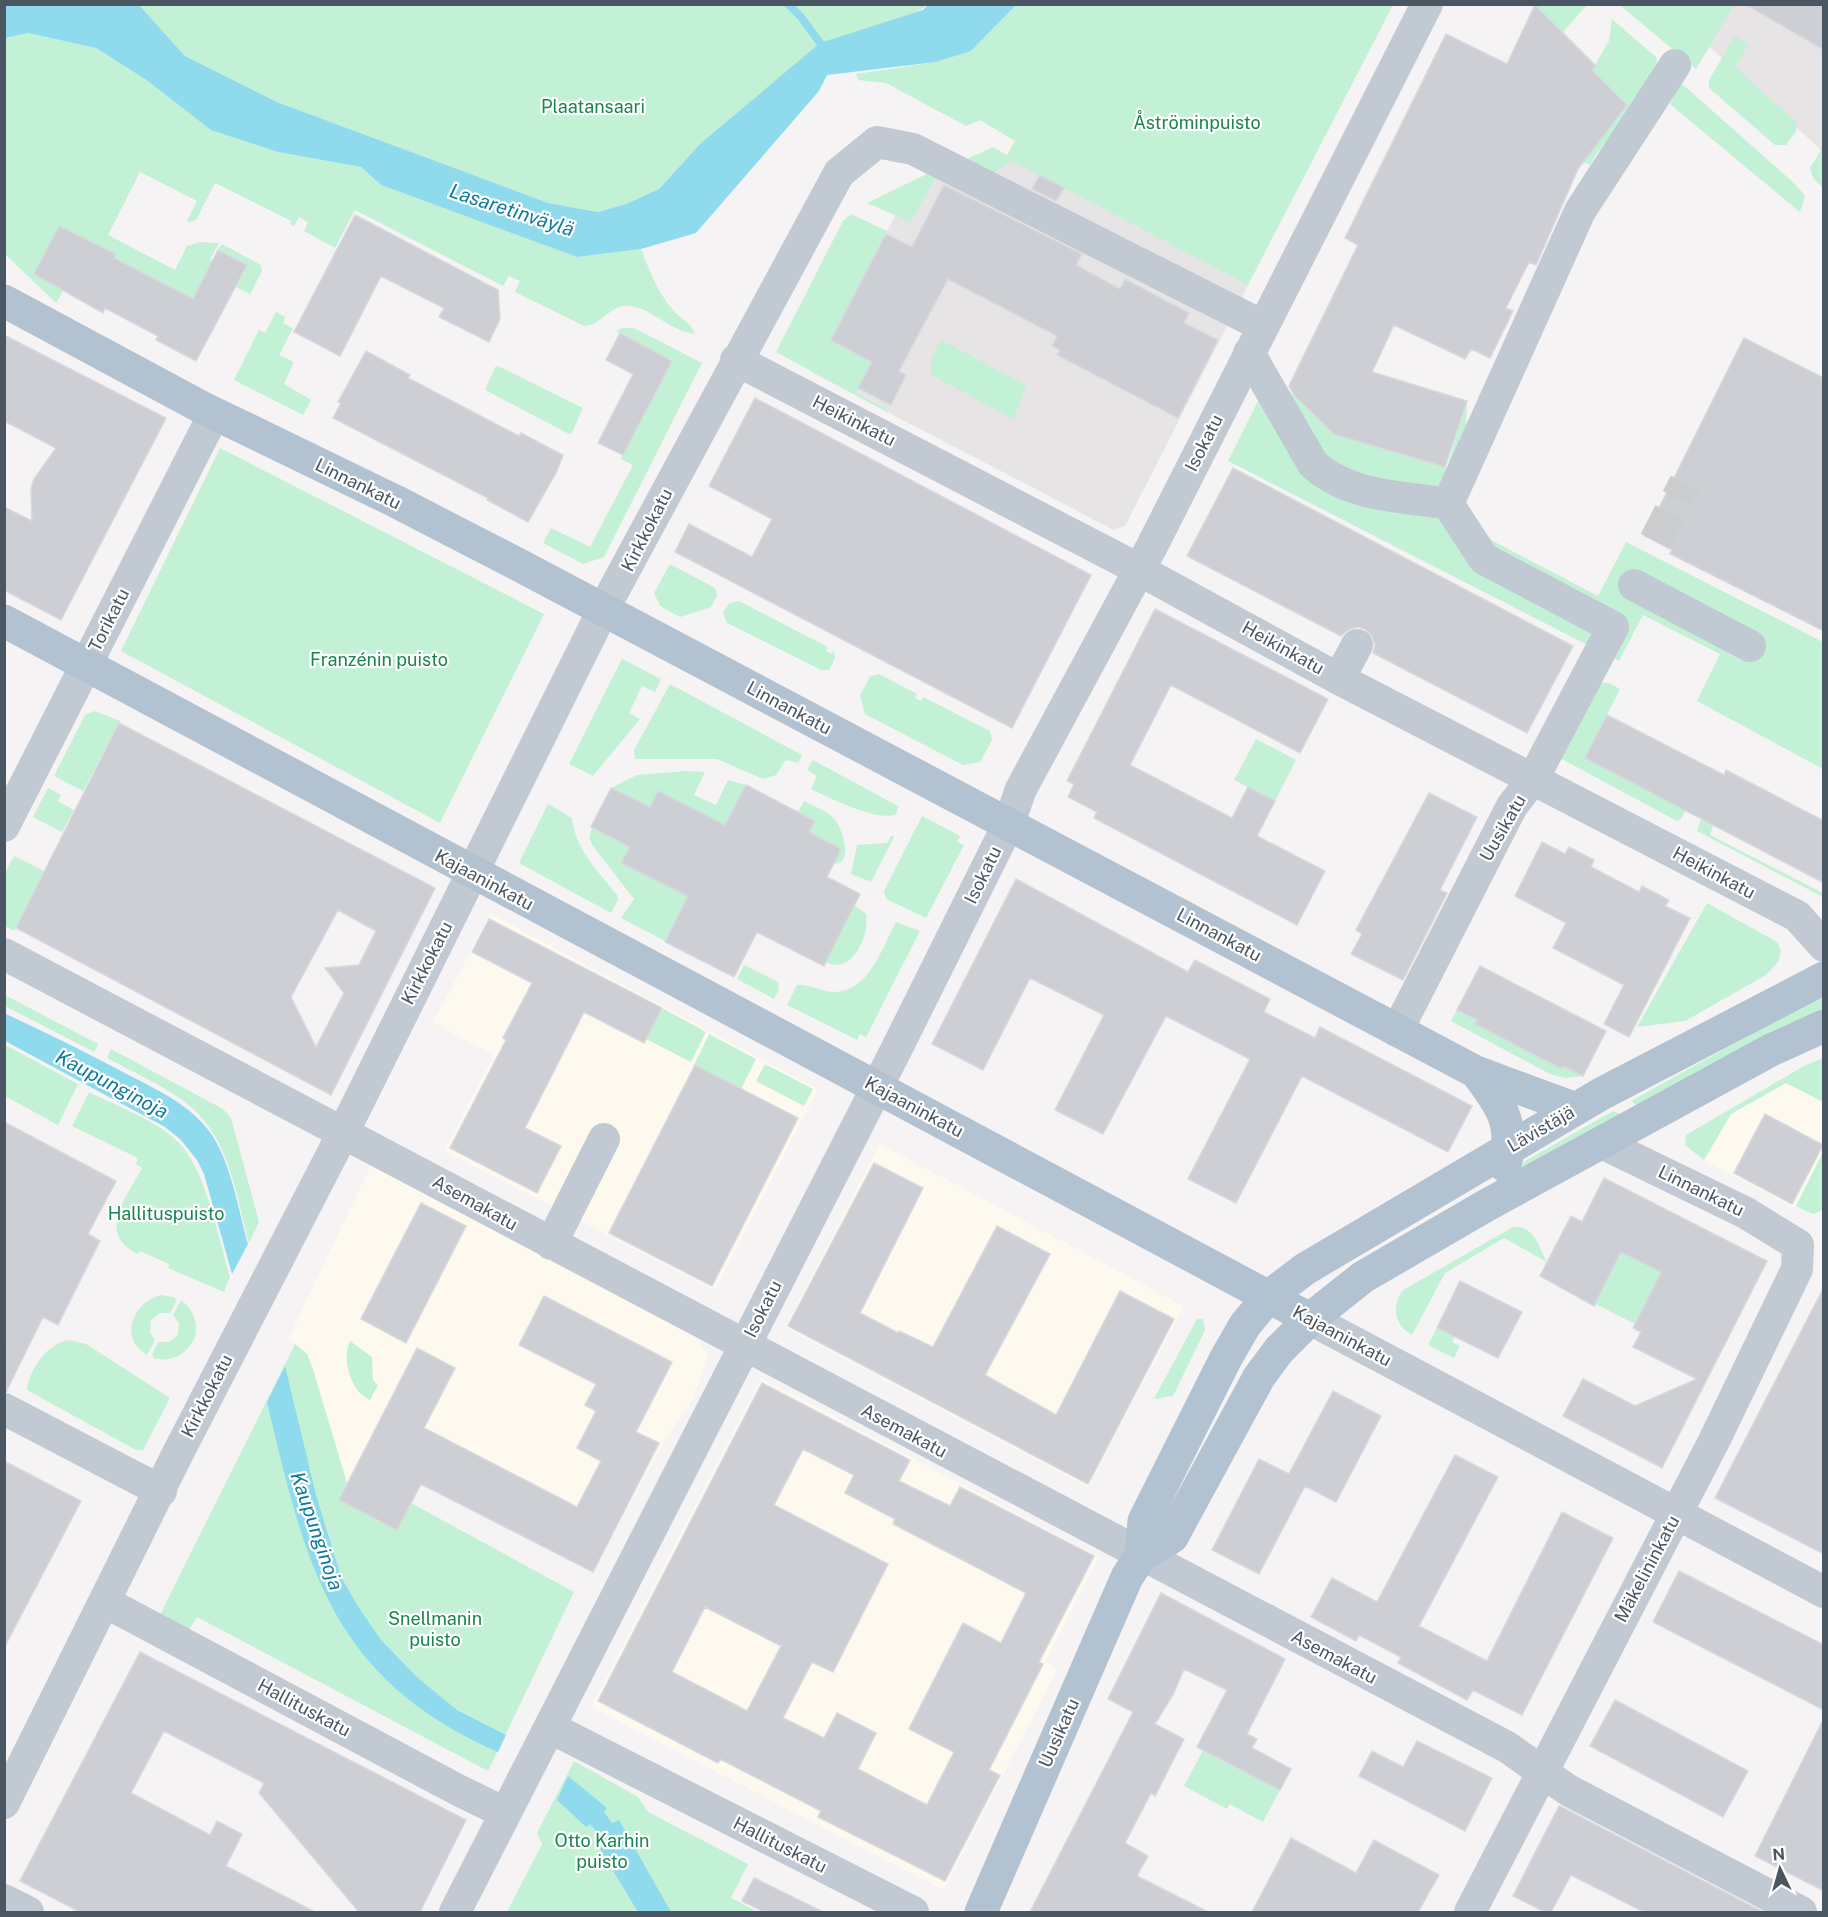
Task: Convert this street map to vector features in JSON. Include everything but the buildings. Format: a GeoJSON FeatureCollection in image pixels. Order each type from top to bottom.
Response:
{"type":"FeatureCollection","features":[{"type":"Feature","properties":{"kind":"main road","name":"Linnankatu"},"geometry":{"type":"LineString","coordinates":[[4,301],[214,414],[395,501],[603,609],[1476,1072],[1576,1109]]}},
{"type":"Feature","properties":{"kind":"main road","name":"Kajaaninkatu"},"geometry":{"type":"LineString","coordinates":[[4,621],[472,874],[1310,1319]]}},
{"type":"Feature","properties":{"kind":"main road","name":"Lävistäjä"},"geometry":{"type":"LineString","coordinates":[[1268,1297],[1305,1269],[1576,1109],[1773,1002],[1824,978]]}},
{"type":"Feature","properties":{"kind":"main road"},"geometry":{"type":"LineString","coordinates":[[1310,1319],[1363,1277],[1487,1205],[1771,1050],[1824,1026]]}},
{"type":"Feature","properties":{"kind":"main road"},"geometry":{"type":"LineString","coordinates":[[1476,1072],[1500,1103],[1509,1148],[1502,1178],[1487,1205]]}},
{"type":"Feature","properties":{"kind":"main road","name":"Uusikatu"},"geometry":{"type":"LineString","coordinates":[[1141,1556],[1144,1521],[1226,1358],[1245,1325],[1268,1297]]}},
{"type":"Feature","properties":{"kind":"main road","name":"Uusikatu"},"geometry":{"type":"LineString","coordinates":[[981,1912],[1127,1577],[1141,1556],[1172,1537],[1259,1377],[1279,1350],[1310,1319]]}},
{"type":"Feature","properties":{"kind":"street","name":"Isokatu"},"geometry":{"type":"LineString","coordinates":[[545,1737],[1009,823],[1021,789],[1139,570],[1427,4]]}},
{"type":"Feature","properties":{"kind":"street"},"geometry":{"type":"LineString","coordinates":[[1256,340],[1313,464],[1329,478],[1350,489],[1448,504],[1580,211],[1676,65]]}},
{"type":"Feature","properties":{"kind":"street","name":"Kirkkokatu"},"geometry":{"type":"LineString","coordinates":[[4,1803],[257,1296],[343,1133],[603,609],[839,173],[877,142],[913,149],[936,158],[1256,340]]}},
{"type":"Feature","properties":{"kind":"street","name":"Heikinkatu"},"geometry":{"type":"LineString","coordinates":[[736,360],[1139,570],[1339,679],[1797,916],[1824,946]]}},
{"type":"Feature","properties":{"kind":"street","name":"Torikatu"},"geometry":{"type":"LineString","coordinates":[[4,826],[214,414]]}},
{"type":"Feature","properties":{"kind":"street","name":"Uusikatu"},"geometry":{"type":"LineString","coordinates":[[1397,1031],[1512,806],[1533,779],[1613,627],[1484,559],[1448,504]]}},
{"type":"Feature","properties":{"kind":"street"},"geometry":{"type":"LineString","coordinates":[[1634,585],[1750,646]]}},
{"type":"Feature","properties":{"kind":"street"},"geometry":{"type":"LineString","coordinates":[[1339,679],[1357,645]]}},
{"type":"Feature","properties":{"kind":"street","name":"Asemakatu"},"geometry":{"type":"LineString","coordinates":[[4,954],[744,1347],[1507,1748],[1568,1790],[1801,1912]]}},
{"type":"Feature","properties":{"kind":"street"},"geometry":{"type":"LineString","coordinates":[[544,1241],[604,1139]]}},
{"type":"Feature","properties":{"kind":"street","name":"Linnankatu"},"geometry":{"type":"LineString","coordinates":[[1602,1143],[1752,1204],[1811,1256]]}},
{"type":"Feature","properties":{"kind":"street"},"geometry":{"type":"LineString","coordinates":[[544,1241],[577,1159]]}},
{"type":"Feature","properties":{"kind":"street","name":"Mäkelininkatu"},"geometry":{"type":"LineString","coordinates":[[1470,1912],[1811,1256]]}},
{"type":"Feature","properties":{"kind":"street","name":"Kajaaninkatu"},"geometry":{"type":"LineString","coordinates":[[1310,1319],[1824,1592]]}},
{"type":"Feature","properties":{"kind":"street"},"geometry":{"type":"LineString","coordinates":[[4,1409],[160,1491]]}},
{"type":"Feature","properties":{"kind":"street","name":"Hallituskatu"},"geometry":{"type":"LineString","coordinates":[[105,1602],[458,1790],[505,1812]]}},
{"type":"Feature","properties":{"kind":"street"},"geometry":{"type":"LineString","coordinates":[[455,1912],[545,1737]]}},
{"type":"Feature","properties":{"kind":"street","name":"Hallituskatu"},"geometry":{"type":"LineString","coordinates":[[545,1737],[913,1912]]}},
{"type":"Feature","properties":{"kind":"street"},"geometry":{"type":"LineString","coordinates":[[4,1900],[28,1912]]}},
{"type":"Feature","properties":{"kind":"shaded area"},"geometry":{"type":"Polygon","coordinates":[[[1665,5],[1823,5],[1823,152],[1665,5]]]}},
{"type":"Feature","properties":{"kind":"shaded area"},"geometry":{"type":"Polygon","coordinates":[[[1011,159],[1248,285],[1125,526],[1114,530],[813,373],[912,183],[1011,159]]]}},
{"type":"Feature","properties":{"kind":"shaded area"},"geometry":{"type":"Polygon","coordinates":[[[490,913],[818,1090],[715,1290],[444,1151],[494,1055],[433,1023],[490,913]]]}},
{"type":"Feature","properties":{"kind":"shaded area"},"geometry":{"type":"Polygon","coordinates":[[[1786,1083],[1823,1102],[1823,1152],[1796,1206],[1793,1207],[1704,1160],[1731,1113],[1786,1083]]]}},
{"type":"Feature","properties":{"kind":"shaded area"},"geometry":{"type":"Polygon","coordinates":[[[880,1144],[1184,1306],[1088,1487],[785,1327],[880,1144]]]}},
{"type":"Feature","properties":{"kind":"shaded area"},"geometry":{"type":"Polygon","coordinates":[[[373,1161],[696,1337],[708,1357],[693,1397],[661,1448],[593,1572],[421,1484],[397,1530],[339,1500],[307,1354],[288,1339],[373,1161]]]}},
{"type":"Feature","properties":{"kind":"shaded area"},"geometry":{"type":"Polygon","coordinates":[[[761,1378],[1099,1557],[1045,1662],[1058,1668],[944,1890],[591,1707],[761,1378]]]}},
{"type":"Feature","properties":{"kind":"green space","name":"Plaatansaari"},"geometry":{"type":"Polygon","coordinates":[[[139,5],[928,5],[700,144],[659,189],[626,204],[598,212],[548,203],[277,102],[185,56],[139,5]]]}},
{"type":"Feature","properties":{"kind":"green space","name":"Åströminpuisto"},"geometry":{"type":"Polygon","coordinates":[[[1016,5],[1393,5],[1248,285],[1011,160],[993,174],[959,163],[993,147],[1007,155],[1015,141],[980,120],[966,126],[886,83],[858,80],[856,74],[936,62],[971,51],[1016,5]]]}},
{"type":"Feature","properties":{"kind":"green space"},"geometry":{"type":"Polygon","coordinates":[[[1535,5],[1587,5],[1562,33],[1535,5]]]}},
{"type":"Feature","properties":{"kind":"green space"},"geometry":{"type":"Polygon","coordinates":[[[1620,5],[1734,5],[1696,69],[1620,5]]]}},
{"type":"Feature","properties":{"kind":"green space"},"geometry":{"type":"Polygon","coordinates":[[[1612,19],[1657,58],[1654,74],[1640,102],[1598,152],[1590,165],[1583,162],[1628,105],[1592,70],[1609,41],[1612,19]]]}},
{"type":"Feature","properties":{"kind":"green space"},"geometry":{"type":"Polygon","coordinates":[[[28,33],[96,48],[148,81],[278,152],[361,167],[381,185],[577,257],[641,249],[663,296],[676,313],[691,326],[695,334],[678,329],[647,311],[630,306],[617,308],[596,322],[584,326],[515,292],[520,281],[509,276],[503,286],[355,210],[335,248],[304,231],[308,222],[299,217],[294,226],[290,224],[291,221],[215,183],[196,220],[189,222],[187,221],[197,201],[140,172],[108,235],[175,270],[187,246],[200,242],[219,243],[210,259],[213,261],[193,299],[114,258],[116,254],[59,226],[34,273],[64,289],[56,303],[5,254],[4,38],[28,33]]]}},
{"type":"Feature","properties":{"kind":"green space"},"geometry":{"type":"Polygon","coordinates":[[[1735,36],[1749,44],[1735,67],[1797,123],[1796,131],[1786,145],[1775,145],[1709,88],[1709,80],[1735,36]]]}},
{"type":"Feature","properties":{"kind":"green space"},"geometry":{"type":"Polygon","coordinates":[[[1680,82],[1795,184],[1805,196],[1800,212],[1670,104],[1680,82]]]}},
{"type":"Feature","properties":{"kind":"green space"},"geometry":{"type":"Polygon","coordinates":[[[1823,147],[1823,188],[1813,178],[1810,168],[1823,147]]]}},
{"type":"Feature","properties":{"kind":"green space"},"geometry":{"type":"Polygon","coordinates":[[[933,171],[935,178],[911,222],[867,203],[933,171]]]}},
{"type":"Feature","properties":{"kind":"green space"},"geometry":{"type":"Polygon","coordinates":[[[851,214],[887,231],[831,340],[872,362],[856,393],[888,410],[887,412],[776,352],[843,221],[851,214]]]}},
{"type":"Feature","properties":{"kind":"green space"},"geometry":{"type":"Polygon","coordinates":[[[222,244],[261,265],[262,271],[250,294],[236,287],[247,266],[218,250],[222,244]]]}},
{"type":"Feature","properties":{"kind":"green space"},"geometry":{"type":"Polygon","coordinates":[[[276,312],[285,317],[283,323],[293,328],[279,355],[294,362],[284,384],[311,400],[303,415],[234,380],[259,330],[265,333],[276,312]]]}},
{"type":"Feature","properties":{"kind":"green space"},"geometry":{"type":"Polygon","coordinates":[[[623,328],[634,328],[702,363],[604,557],[583,564],[543,543],[551,528],[590,547],[633,465],[621,459],[672,361],[616,331],[623,328]]]}},
{"type":"Feature","properties":{"kind":"green space"},"geometry":{"type":"Polygon","coordinates":[[[941,340],[1026,385],[1014,419],[931,375],[931,359],[941,340]]]}},
{"type":"Feature","properties":{"kind":"green space"},"geometry":{"type":"Polygon","coordinates":[[[498,366],[583,408],[572,433],[569,434],[485,390],[495,367],[498,366]]]}},
{"type":"Feature","properties":{"kind":"green space"},"geometry":{"type":"Polygon","coordinates":[[[1265,387],[1288,405],[1293,394],[1333,432],[1447,467],[1467,401],[1466,434],[1442,487],[1382,483],[1598,596],[1626,542],[1823,642],[1823,769],[1697,701],[1720,654],[1643,615],[1619,661],[1228,461],[1265,387]]]}},
{"type":"Feature","properties":{"kind":"green space","name":"Franzénin puisto"},"geometry":{"type":"Polygon","coordinates":[[[220,448],[544,614],[440,823],[121,651],[220,448]]]}},
{"type":"Feature","properties":{"kind":"green space"},"geometry":{"type":"Polygon","coordinates":[[[670,564],[715,588],[717,596],[711,607],[680,617],[660,606],[654,593],[670,564]]]}},
{"type":"Feature","properties":{"kind":"green space"},"geometry":{"type":"Polygon","coordinates":[[[739,601],[828,647],[826,651],[831,654],[834,650],[835,658],[829,670],[821,670],[727,623],[723,613],[729,603],[739,601]]]}},
{"type":"Feature","properties":{"kind":"green space"},"geometry":{"type":"Polygon","coordinates":[[[622,659],[661,679],[655,692],[642,686],[629,713],[640,719],[593,776],[569,764],[622,659]]]}},
{"type":"Feature","properties":{"kind":"green space"},"geometry":{"type":"Polygon","coordinates":[[[879,674],[917,694],[915,698],[921,701],[923,697],[990,731],[992,740],[980,762],[963,765],[865,714],[860,696],[870,676],[879,674]]]}},
{"type":"Feature","properties":{"kind":"green space"},"geometry":{"type":"Polygon","coordinates":[[[1597,682],[1609,683],[1620,689],[1585,758],[1686,810],[1680,820],[1677,821],[1558,757],[1597,682]]]}},
{"type":"Feature","properties":{"kind":"green space"},"geometry":{"type":"Polygon","coordinates":[[[670,684],[802,755],[798,763],[786,760],[776,775],[763,779],[717,759],[635,759],[634,750],[670,684]]]}},
{"type":"Feature","properties":{"kind":"green space"},"geometry":{"type":"Polygon","coordinates":[[[95,711],[120,721],[83,791],[54,776],[85,715],[95,711]]]}},
{"type":"Feature","properties":{"kind":"green space"},"geometry":{"type":"Polygon","coordinates":[[[1256,739],[1296,760],[1275,801],[1234,780],[1256,739]]]}},
{"type":"Feature","properties":{"kind":"green space"},"geometry":{"type":"Polygon","coordinates":[[[813,760],[898,806],[896,814],[888,816],[866,812],[811,789],[817,776],[807,770],[813,760]]]}},
{"type":"Feature","properties":{"kind":"green space"},"geometry":{"type":"Polygon","coordinates":[[[686,771],[705,772],[694,795],[716,805],[728,780],[746,785],[725,825],[658,791],[650,807],[611,788],[637,775],[686,771]]]}},
{"type":"Feature","properties":{"kind":"green space"},"geometry":{"type":"Polygon","coordinates":[[[48,788],[61,795],[58,801],[74,810],[62,832],[33,817],[48,788]]]}},
{"type":"Feature","properties":{"kind":"green space"},"geometry":{"type":"Polygon","coordinates":[[[804,801],[829,814],[839,826],[844,839],[845,853],[839,863],[833,864],[809,832],[815,821],[798,812],[804,801]]]}},
{"type":"Feature","properties":{"kind":"green space"},"geometry":{"type":"Polygon","coordinates":[[[548,804],[572,818],[583,850],[617,895],[618,900],[611,913],[519,863],[548,804]]]}},
{"type":"Feature","properties":{"kind":"green space"},"geometry":{"type":"Polygon","coordinates":[[[922,816],[960,836],[957,842],[964,845],[926,918],[886,899],[884,891],[922,816]]]}},
{"type":"Feature","properties":{"kind":"green space"},"geometry":{"type":"Polygon","coordinates":[[[1701,819],[1713,826],[1710,835],[1823,893],[1823,897],[1697,831],[1701,819]]]}},
{"type":"Feature","properties":{"kind":"green space"},"geometry":{"type":"Polygon","coordinates":[[[592,828],[630,847],[622,863],[688,896],[665,941],[621,918],[634,899],[593,846],[589,838],[592,828]]]}},
{"type":"Feature","properties":{"kind":"green space"},"geometry":{"type":"Polygon","coordinates":[[[892,835],[894,837],[871,882],[851,874],[857,845],[887,843],[892,835]]]}},
{"type":"Feature","properties":{"kind":"green space"},"geometry":{"type":"Polygon","coordinates":[[[14,856],[42,870],[61,888],[38,885],[14,931],[5,926],[4,875],[14,856]]]}},
{"type":"Feature","properties":{"kind":"green space"},"geometry":{"type":"Polygon","coordinates":[[[1707,903],[1777,942],[1781,951],[1778,962],[1766,975],[1685,1021],[1637,1027],[1707,903]]]}},
{"type":"Feature","properties":{"kind":"green space"},"geometry":{"type":"Polygon","coordinates":[[[854,905],[866,914],[862,942],[851,959],[844,963],[835,965],[826,962],[854,905]]]}},
{"type":"Feature","properties":{"kind":"green space"},"geometry":{"type":"Polygon","coordinates":[[[896,922],[920,931],[866,1037],[860,1034],[857,1040],[787,1005],[797,985],[834,992],[856,985],[873,967],[896,922]]]}},
{"type":"Feature","properties":{"kind":"green space"},"geometry":{"type":"Polygon","coordinates":[[[744,965],[778,982],[779,989],[774,999],[737,979],[744,965]]]}},
{"type":"Feature","properties":{"kind":"green space"},"geometry":{"type":"Polygon","coordinates":[[[1823,994],[1823,1009],[1777,1029],[1638,1106],[1631,1101],[1823,994]]]}},
{"type":"Feature","properties":{"kind":"green space"},"geometry":{"type":"Polygon","coordinates":[[[5,995],[98,1044],[94,1052],[5,1006],[5,995]]]}},
{"type":"Feature","properties":{"kind":"green space"},"geometry":{"type":"Polygon","coordinates":[[[662,1008],[706,1032],[691,1062],[646,1039],[662,1008]]]}},
{"type":"Feature","properties":{"kind":"green space"},"geometry":{"type":"Polygon","coordinates":[[[1457,1010],[1562,1068],[1563,1066],[1583,1076],[1565,1078],[1550,1074],[1451,1021],[1457,1010]]]}},
{"type":"Feature","properties":{"kind":"green space"},"geometry":{"type":"Polygon","coordinates":[[[709,1034],[756,1059],[741,1089],[694,1065],[709,1034]]]}},
{"type":"Feature","properties":{"kind":"green space"},"geometry":{"type":"Polygon","coordinates":[[[5,1045],[78,1084],[58,1125],[5,1096],[5,1045]]]}},
{"type":"Feature","properties":{"kind":"green space"},"geometry":{"type":"Polygon","coordinates":[[[111,1049],[223,1109],[231,1118],[259,1222],[249,1243],[230,1169],[214,1135],[190,1106],[171,1092],[107,1058],[111,1049]]]}},
{"type":"Feature","properties":{"kind":"green space"},"geometry":{"type":"Polygon","coordinates":[[[1823,1058],[1823,1102],[1786,1083],[1731,1114],[1704,1160],[1685,1145],[1686,1135],[1804,1066],[1823,1058]]]}},
{"type":"Feature","properties":{"kind":"green space"},"geometry":{"type":"Polygon","coordinates":[[[765,1064],[813,1089],[804,1106],[756,1081],[765,1064]]]}},
{"type":"Feature","properties":{"kind":"green space","name":"Hallituspuisto"},"geometry":{"type":"Polygon","coordinates":[[[89,1092],[158,1126],[177,1141],[187,1153],[196,1168],[210,1204],[230,1277],[224,1292],[168,1268],[169,1264],[140,1251],[138,1254],[125,1246],[118,1236],[116,1226],[118,1214],[142,1168],[136,1164],[138,1158],[72,1126],[89,1092]]]}},
{"type":"Feature","properties":{"kind":"green space"},"geometry":{"type":"Polygon","coordinates":[[[1613,1111],[1622,1115],[1524,1168],[1522,1166],[1525,1161],[1613,1111]]]}},
{"type":"Feature","properties":{"kind":"green space"},"geometry":{"type":"Polygon","coordinates":[[[1823,1152],[1823,1210],[1813,1214],[1796,1206],[1823,1152]]]}},
{"type":"Feature","properties":{"kind":"green space"},"geometry":{"type":"Polygon","coordinates":[[[1513,1227],[1520,1227],[1531,1233],[1547,1262],[1504,1238],[1445,1273],[1412,1335],[1401,1326],[1396,1309],[1403,1290],[1513,1227]]]}},
{"type":"Feature","properties":{"kind":"green space"},"geometry":{"type":"Polygon","coordinates":[[[1624,1247],[1638,1261],[1661,1272],[1635,1324],[1540,1276],[1547,1262],[1608,1278],[1624,1247]]]}},
{"type":"Feature","properties":{"kind":"green space"},"geometry":{"type":"Polygon","coordinates":[[[161,1295],[174,1297],[177,1300],[170,1313],[160,1313],[151,1320],[150,1332],[155,1340],[147,1355],[138,1348],[133,1339],[131,1330],[133,1321],[143,1305],[161,1295]]]}},
{"type":"Feature","properties":{"kind":"green space"},"geometry":{"type":"Polygon","coordinates":[[[181,1300],[194,1317],[195,1338],[178,1356],[167,1359],[154,1358],[152,1355],[158,1342],[169,1342],[178,1335],[179,1323],[173,1315],[181,1300]]]}},
{"type":"Feature","properties":{"kind":"green space"},"geometry":{"type":"Polygon","coordinates":[[[1197,1319],[1203,1319],[1205,1330],[1173,1396],[1154,1399],[1197,1319]]]}},
{"type":"Feature","properties":{"kind":"green space"},"geometry":{"type":"Polygon","coordinates":[[[1437,1328],[1454,1337],[1452,1342],[1460,1346],[1454,1358],[1428,1345],[1437,1328]]]}},
{"type":"Feature","properties":{"kind":"green space"},"geometry":{"type":"Polygon","coordinates":[[[69,1340],[86,1344],[170,1398],[143,1450],[136,1450],[27,1390],[31,1374],[41,1358],[54,1346],[69,1340]]]}},
{"type":"Feature","properties":{"kind":"green space"},"geometry":{"type":"Polygon","coordinates":[[[350,1341],[372,1357],[373,1380],[378,1385],[370,1400],[358,1390],[349,1374],[347,1348],[350,1341]]]}},
{"type":"Feature","properties":{"kind":"green space","name":"Snellmanin puisto"},"geometry":{"type":"Polygon","coordinates":[[[295,1344],[307,1354],[312,1366],[347,1483],[339,1500],[397,1530],[411,1503],[574,1592],[488,1771],[197,1617],[186,1634],[158,1619],[295,1344]]]}},
{"type":"Feature","properties":{"kind":"green space"},"geometry":{"type":"Polygon","coordinates":[[[1203,1750],[1280,1790],[1263,1822],[1230,1804],[1227,1809],[1184,1786],[1203,1750]]]}},
{"type":"Feature","properties":{"kind":"green space","name":"Otto Karhin puisto"},"geometry":{"type":"Polygon","coordinates":[[[574,1761],[638,1797],[648,1812],[748,1864],[731,1898],[758,1912],[507,1912],[542,1844],[537,1833],[574,1761]]]}},
{"type":"Feature","properties":{"kind":"water","name":"Lasaretinväylä"},"geometry":{"type":"Polygon","coordinates":[[[4,5],[139,5],[185,56],[277,102],[548,203],[598,212],[626,204],[659,189],[700,144],[820,43],[923,10],[928,5],[1016,5],[971,51],[936,62],[827,75],[819,91],[696,233],[641,249],[577,257],[381,185],[361,167],[278,152],[211,130],[148,81],[96,48],[28,33],[5,38],[4,5]]]}},
{"type":"Feature","properties":{"kind":"water","name":"Kaupunginoja"},"geometry":{"type":"Polygon","coordinates":[[[4,1013],[160,1091],[194,1114],[203,1124],[212,1135],[225,1160],[248,1244],[232,1274],[204,1174],[197,1160],[180,1139],[165,1127],[5,1041],[4,1013]]]}},
{"type":"Feature","properties":{"kind":"water","name":"Kaupunginoja"},"geometry":{"type":"Polygon","coordinates":[[[285,1366],[316,1495],[341,1577],[381,1640],[418,1678],[457,1710],[506,1735],[498,1752],[441,1722],[397,1689],[361,1652],[334,1611],[313,1565],[296,1515],[267,1402],[285,1366]]]}},
{"type":"Feature","properties":{"kind":"water"},"geometry":{"type":"Polygon","coordinates":[[[568,1776],[607,1808],[604,1812],[612,1823],[619,1820],[671,1912],[638,1912],[595,1841],[600,1835],[590,1824],[586,1827],[557,1800],[568,1776]]]}},
{"type":"Feature","properties":{"kind":"waterway"},"geometry":{"type":"LineString","coordinates":[[788,4],[801,17],[820,43]]}},
{"type":"Feature","properties":{"kind":"tunnel"},"geometry":{"type":"LineString","coordinates":[[1655,541],[1685,483]]}}]}
